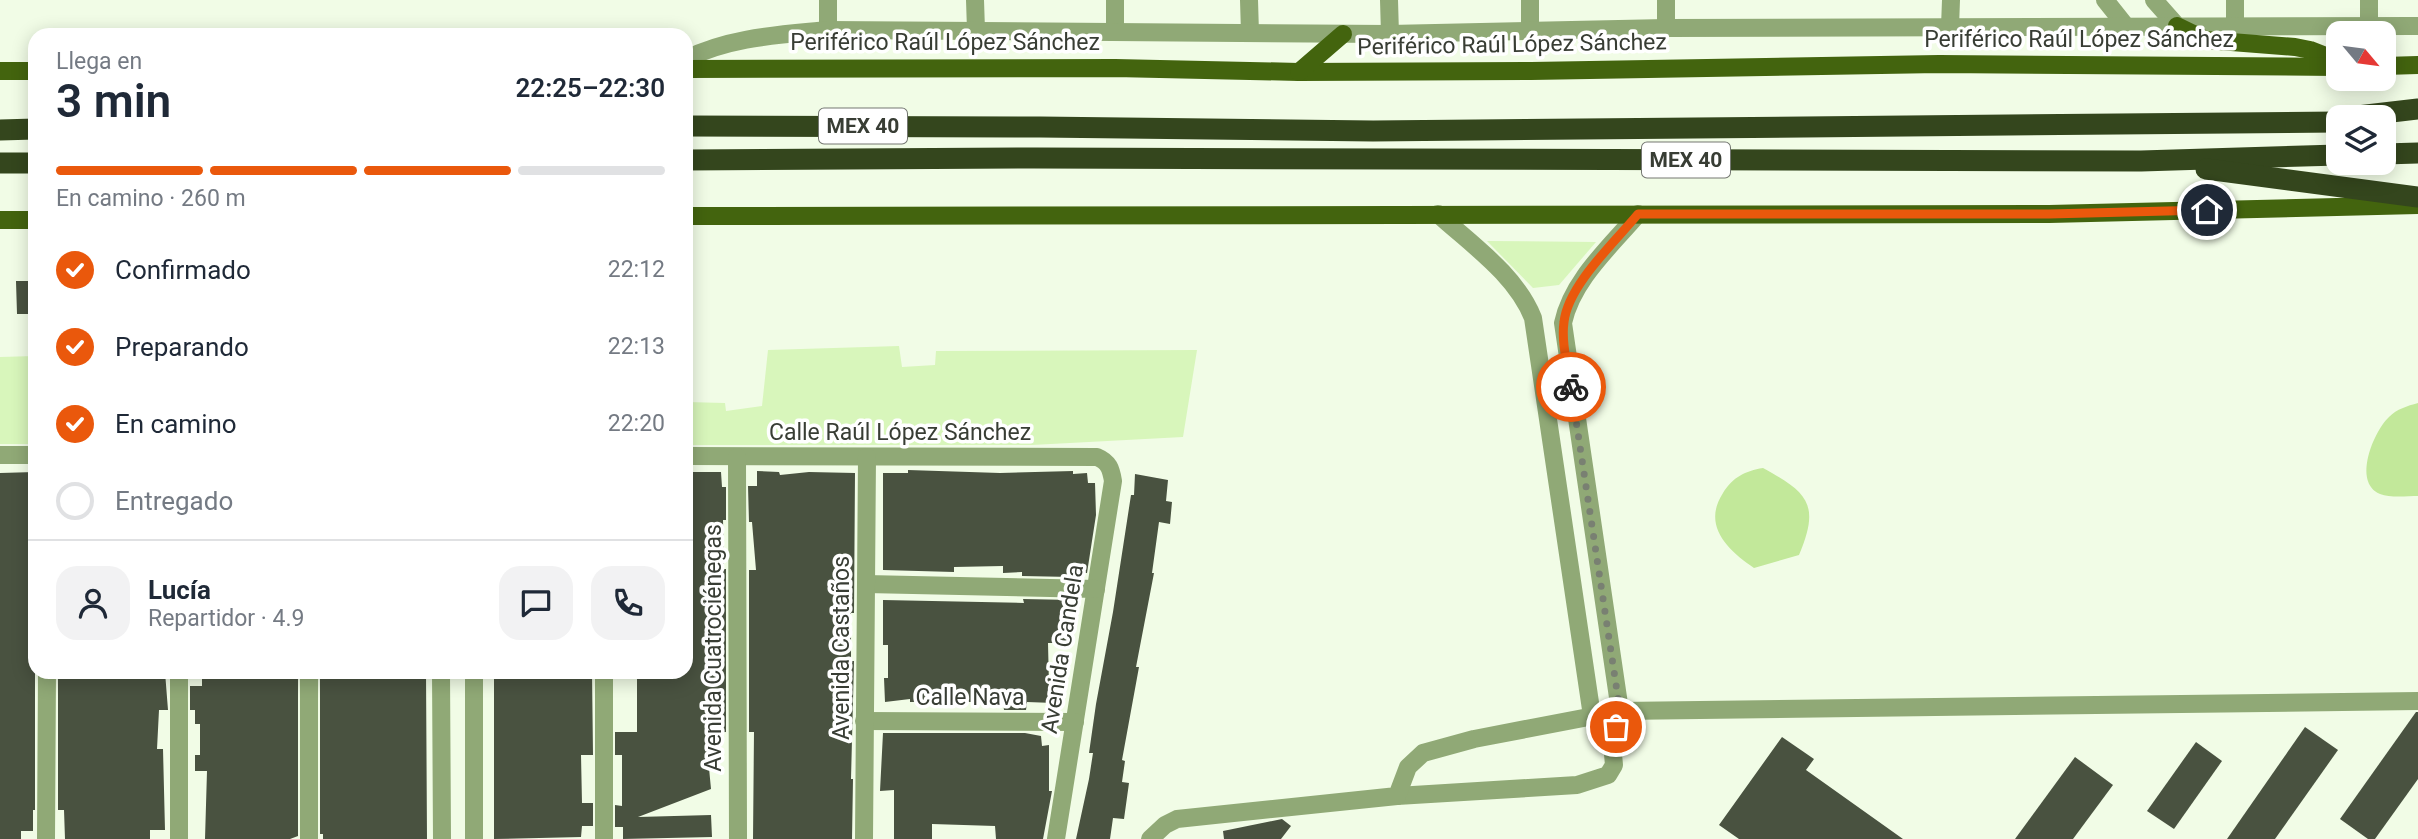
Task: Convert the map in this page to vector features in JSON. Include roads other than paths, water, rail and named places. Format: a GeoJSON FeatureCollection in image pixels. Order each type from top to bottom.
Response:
{"type":"FeatureCollection","features":[{"type":"Feature","properties":{"kind":"highway"},"geometry":{"type":"LineString","coordinates":[[2396,111],[2418,108]]}},
{"type":"Feature","properties":{"kind":"highway","name":"MEX 40"},"geometry":{"type":"LineString","coordinates":[[693,126],[1373,131],[2326,121]]}},
{"type":"Feature","properties":{"kind":"highway"},"geometry":{"type":"LineString","coordinates":[[2396,121],[2418,121]]}},
{"type":"Feature","properties":{"kind":"highway"},"geometry":{"type":"LineString","coordinates":[[0,130],[28,129]]}},
{"type":"Feature","properties":{"kind":"highway"},"geometry":{"type":"LineString","coordinates":[[2396,154],[2418,153]]}},
{"type":"Feature","properties":{"kind":"highway","name":"MEX 40"},"geometry":{"type":"LineString","coordinates":[[693,160],[2141,161],[2326,155]]}},
{"type":"Feature","properties":{"kind":"highway"},"geometry":{"type":"LineString","coordinates":[[2141,161],[2418,197]]}},
{"type":"Feature","properties":{"kind":"highway"},"geometry":{"type":"LineString","coordinates":[[0,163],[28,163]]}},
{"type":"Feature","properties":{"kind":"main road"},"geometry":{"type":"LineString","coordinates":[[2177,26],[2206,40],[2295,47],[2326,56]]}},
{"type":"Feature","properties":{"kind":"main road"},"geometry":{"type":"LineString","coordinates":[[1299,72],[1343,34]]}},
{"type":"Feature","properties":{"kind":"main road","name":"Periférico Raúl López Sánchez"},"geometry":{"type":"LineString","coordinates":[[693,69],[1115,68],[1299,72],[1940,64],[2326,67]]}},
{"type":"Feature","properties":{"kind":"main road"},"geometry":{"type":"LineString","coordinates":[[2396,66],[2418,65]]}},
{"type":"Feature","properties":{"kind":"main road"},"geometry":{"type":"LineString","coordinates":[[0,71],[28,71]]}},
{"type":"Feature","properties":{"kind":"main road"},"geometry":{"type":"LineString","coordinates":[[693,216],[2049,214],[2418,205]]}},
{"type":"Feature","properties":{"kind":"main road"},"geometry":{"type":"LineString","coordinates":[[0,220],[28,220]]}},
{"type":"Feature","properties":{"kind":"street"},"geometry":{"type":"LineString","coordinates":[[828,0],[828,30]]}},
{"type":"Feature","properties":{"kind":"street"},"geometry":{"type":"LineString","coordinates":[[975,0],[976,30]]}},
{"type":"Feature","properties":{"kind":"street"},"geometry":{"type":"LineString","coordinates":[[1115,0],[1115,32]]}},
{"type":"Feature","properties":{"kind":"street"},"geometry":{"type":"LineString","coordinates":[[1250,0],[1250,33]]}},
{"type":"Feature","properties":{"kind":"street"},"geometry":{"type":"LineString","coordinates":[[1390,0],[1390,34]]}},
{"type":"Feature","properties":{"kind":"street"},"geometry":{"type":"LineString","coordinates":[[1530,0],[1530,31]]}},
{"type":"Feature","properties":{"kind":"street"},"geometry":{"type":"LineString","coordinates":[[1666,0],[1666,27]]}},
{"type":"Feature","properties":{"kind":"street"},"geometry":{"type":"LineString","coordinates":[[1950,27],[1951,0]]}},
{"type":"Feature","properties":{"kind":"street"},"geometry":{"type":"LineString","coordinates":[[2105,0],[2125,25]]}},
{"type":"Feature","properties":{"kind":"street"},"geometry":{"type":"LineString","coordinates":[[2154,0],[2177,26]]}},
{"type":"Feature","properties":{"kind":"street"},"geometry":{"type":"LineString","coordinates":[[2235,0],[2235,26]]}},
{"type":"Feature","properties":{"kind":"street"},"geometry":{"type":"LineString","coordinates":[[2369,0],[2369,21]]}},
{"type":"Feature","properties":{"kind":"street"},"geometry":{"type":"LineString","coordinates":[[693,56],[726,43],[828,30],[1390,34],[1666,27],[2326,26]]}},
{"type":"Feature","properties":{"kind":"street"},"geometry":{"type":"LineString","coordinates":[[2396,26],[2418,26]]}},
{"type":"Feature","properties":{"kind":"street"},"geometry":{"type":"LineString","coordinates":[[1438,214],[1520,293],[1534,318],[1592,716],[1612,743]]}},
{"type":"Feature","properties":{"kind":"street"},"geometry":{"type":"LineString","coordinates":[[1150,839],[1165,825],[1177,819],[1397,796],[1577,785],[1608,775],[1614,765],[1612,743],[1620,711],[1563,333],[1566,311],[1595,264],[1638,214]]}},
{"type":"Feature","properties":{"kind":"street"},"geometry":{"type":"LineString","coordinates":[[1541,372],[1569,368]]}},
{"type":"Feature","properties":{"kind":"street"},"geometry":{"type":"LineString","coordinates":[[0,455],[28,456]]}},
{"type":"Feature","properties":{"kind":"street","name":"Calle Raúl López Sánchez"},"geometry":{"type":"LineString","coordinates":[[693,456],[1097,457],[1110,467]]}},
{"type":"Feature","properties":{"kind":"street","name":"Avenida Cuatrociénegas"},"geometry":{"type":"LineString","coordinates":[[737,457],[738,839]]}},
{"type":"Feature","properties":{"kind":"street","name":"Avenida Castaños"},"geometry":{"type":"LineString","coordinates":[[864,839],[867,457]]}},
{"type":"Feature","properties":{"kind":"street","name":"Avenida Candela"},"geometry":{"type":"LineString","coordinates":[[1056,839],[1113,481],[1110,467]]}},
{"type":"Feature","properties":{"kind":"street"},"geometry":{"type":"LineString","coordinates":[[866,584],[1097,589]]}},
{"type":"Feature","properties":{"kind":"street"},"geometry":{"type":"LineString","coordinates":[[46,839],[47,679]]}},
{"type":"Feature","properties":{"kind":"street"},"geometry":{"type":"LineString","coordinates":[[178,839],[179,679]]}},
{"type":"Feature","properties":{"kind":"street"},"geometry":{"type":"LineString","coordinates":[[309,679],[309,839]]}},
{"type":"Feature","properties":{"kind":"street"},"geometry":{"type":"LineString","coordinates":[[441,679],[442,839]]}},
{"type":"Feature","properties":{"kind":"street"},"geometry":{"type":"LineString","coordinates":[[474,679],[474,839]]}},
{"type":"Feature","properties":{"kind":"street"},"geometry":{"type":"LineString","coordinates":[[604,679],[604,839]]}},
{"type":"Feature","properties":{"kind":"street"},"geometry":{"type":"LineString","coordinates":[[1397,796],[1408,766],[1423,753],[1474,739],[1620,711],[2418,701]]}},
{"type":"Feature","properties":{"kind":"street","name":"Calle Nava"},"geometry":{"type":"LineString","coordinates":[[864,721],[1075,722]]}}]}
